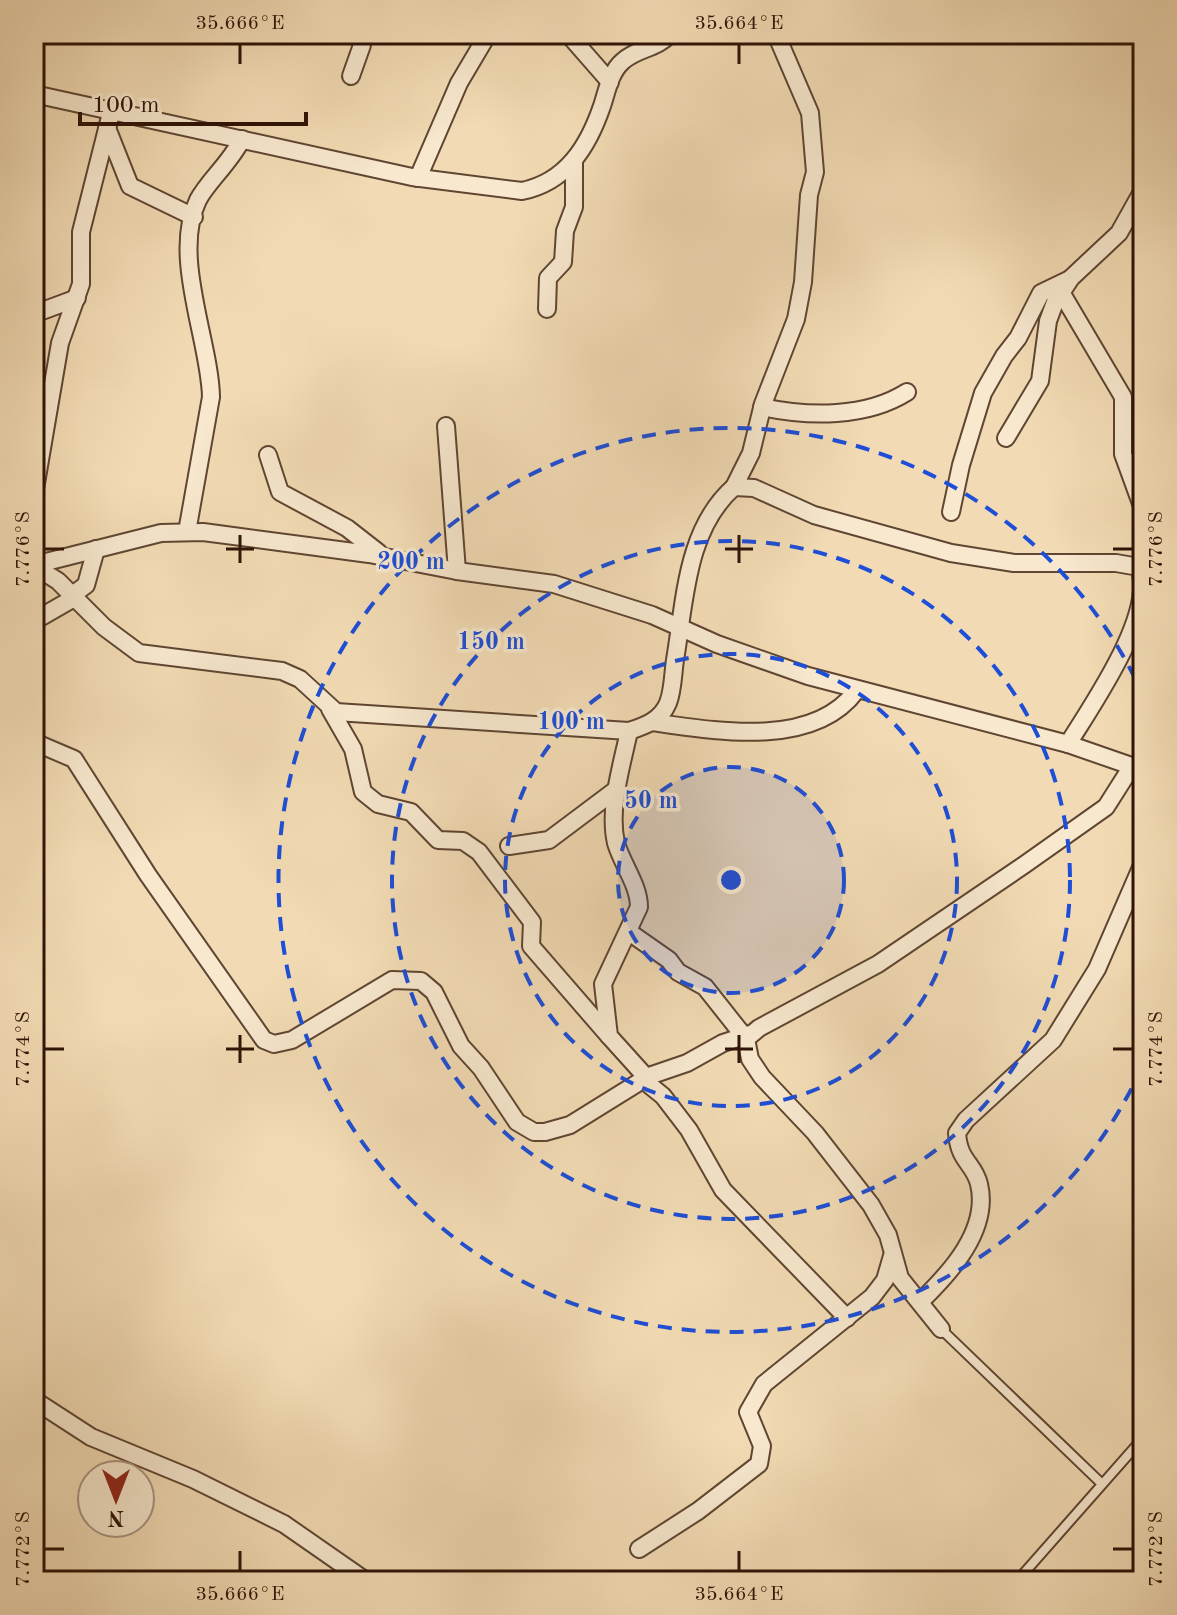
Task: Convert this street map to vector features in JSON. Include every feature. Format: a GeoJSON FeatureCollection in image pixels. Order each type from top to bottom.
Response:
{"type":"FeatureCollection","features":[{"type":"Feature","properties":{"kind":"street"},"geometry":{"type":"LineString","coordinates":[[351,76],[362,45],[356,34]]}},
{"type":"Feature","properties":{"kind":"street"},"geometry":{"type":"LineString","coordinates":[[418,178],[459,83],[488,34]]}},
{"type":"Feature","properties":{"kind":"street"},"geometry":{"type":"LineString","coordinates":[[568,34],[584,40],[610,82]]}},
{"type":"Feature","properties":{"kind":"street"},"geometry":{"type":"LineString","coordinates":[[34,94],[109,121],[242,139],[418,178],[522,191],[559,177],[574,162],[622,61],[663,42],[670,34]]}},
{"type":"Feature","properties":{"kind":"street"},"geometry":{"type":"LineString","coordinates":[[330,709],[336,712],[629,731],[652,722],[669,702],[693,554],[703,526],[722,497],[734,487],[751,453],[762,407],[799,308],[809,195],[815,172],[810,113],[776,34]]}},
{"type":"Feature","properties":{"kind":"street"},"geometry":{"type":"LineString","coordinates":[[109,121],[130,186],[194,217]]}},
{"type":"Feature","properties":{"kind":"street"},"geometry":{"type":"LineString","coordinates":[[34,495],[60,343],[81,284],[81,232],[109,121]]}},
{"type":"Feature","properties":{"kind":"street"},"geometry":{"type":"LineString","coordinates":[[187,532],[211,397],[192,302],[194,217],[198,200],[222,173],[242,139]]}},
{"type":"Feature","properties":{"kind":"street"},"geometry":{"type":"LineString","coordinates":[[547,309],[548,278],[563,262],[565,231],[574,207],[574,162]]}},
{"type":"Feature","properties":{"kind":"street"},"geometry":{"type":"LineString","coordinates":[[1006,438],[1040,381],[1048,321],[1065,286],[1119,233],[1143,190]]}},
{"type":"Feature","properties":{"kind":"street"},"geometry":{"type":"LineString","coordinates":[[1065,286],[1123,397],[1123,454],[1143,509]]}},
{"type":"Feature","properties":{"kind":"street"},"geometry":{"type":"LineString","coordinates":[[951,512],[961,465],[983,393],[1018,338],[1034,301],[1048,288],[1065,286]]}},
{"type":"Feature","properties":{"kind":"street"},"geometry":{"type":"LineString","coordinates":[[34,314],[77,298]]}},
{"type":"Feature","properties":{"kind":"street"},"geometry":{"type":"LineString","coordinates":[[762,407],[854,411],[889,403],[907,392]]}},
{"type":"Feature","properties":{"kind":"street"},"geometry":{"type":"LineString","coordinates":[[446,426],[457,571]]}},
{"type":"Feature","properties":{"kind":"street"},"geometry":{"type":"LineString","coordinates":[[268,455],[280,492],[347,528],[384,557]]}},
{"type":"Feature","properties":{"kind":"street"},"geometry":{"type":"LineString","coordinates":[[734,487],[754,488],[814,515],[951,553],[1014,563],[1132,564],[1142,568],[1134,618],[1122,656],[1068,744]]}},
{"type":"Feature","properties":{"kind":"street"},"geometry":{"type":"LineString","coordinates":[[34,566],[161,533],[187,532],[384,557],[569,587],[765,662],[856,691],[1068,744],[1138,768],[1106,807],[878,964],[746,1035],[687,1063],[644,1078],[570,1125],[545,1132],[525,1128],[517,1122],[481,1068],[461,1046],[427,984],[405,978],[392,980],[292,1040],[274,1044],[264,1040],[148,875],[74,759],[34,742]]}},
{"type":"Feature","properties":{"kind":"street"},"geometry":{"type":"LineString","coordinates":[[34,621],[73,597],[86,585],[96,549]]}},
{"type":"Feature","properties":{"kind":"street"},"geometry":{"type":"LineString","coordinates":[[34,566],[58,581],[139,653],[282,671],[300,679],[330,709],[353,749],[363,792],[378,804],[411,812],[438,840],[463,841],[479,852],[532,922],[531,946],[663,1096],[689,1130],[723,1190],[847,1318]]}},
{"type":"Feature","properties":{"kind":"street"},"geometry":{"type":"LineString","coordinates":[[652,722],[718,732],[772,730],[823,721],[844,707],[856,691]]}},
{"type":"Feature","properties":{"kind":"street"},"geometry":{"type":"LineString","coordinates":[[609,1036],[603,984],[629,932],[639,902],[615,838],[617,789],[629,731]]}},
{"type":"Feature","properties":{"kind":"street"},"geometry":{"type":"LineString","coordinates":[[509,846],[549,840],[617,789]]}},
{"type":"Feature","properties":{"kind":"street"},"geometry":{"type":"LineString","coordinates":[[920,1302],[962,1255],[979,1211],[980,1185],[962,1159],[957,1133],[966,1120],[1053,1040],[1097,969],[1143,863]]}},
{"type":"Feature","properties":{"kind":"street"},"geometry":{"type":"LineString","coordinates":[[629,932],[669,960],[681,975],[705,987],[746,1035],[754,1067],[847,1172],[884,1227],[900,1278],[941,1329]]}},
{"type":"Feature","properties":{"kind":"street"},"geometry":{"type":"LineString","coordinates":[[639,1549],[698,1511],[759,1464],[762,1446],[748,1417],[748,1407],[764,1384],[872,1297],[885,1280],[893,1254]]}},
{"type":"Feature","properties":{"kind":"street"},"geometry":{"type":"LineString","coordinates":[[34,1400],[91,1437],[193,1479],[284,1524],[366,1581]]}},
{"type":"Feature","properties":{"kind":"lane"},"geometry":{"type":"LineString","coordinates":[[941,1329],[1101,1483]]}},
{"type":"Feature","properties":{"kind":"lane"},"geometry":{"type":"LineString","coordinates":[[1017,1581],[1143,1438]]}}]}
